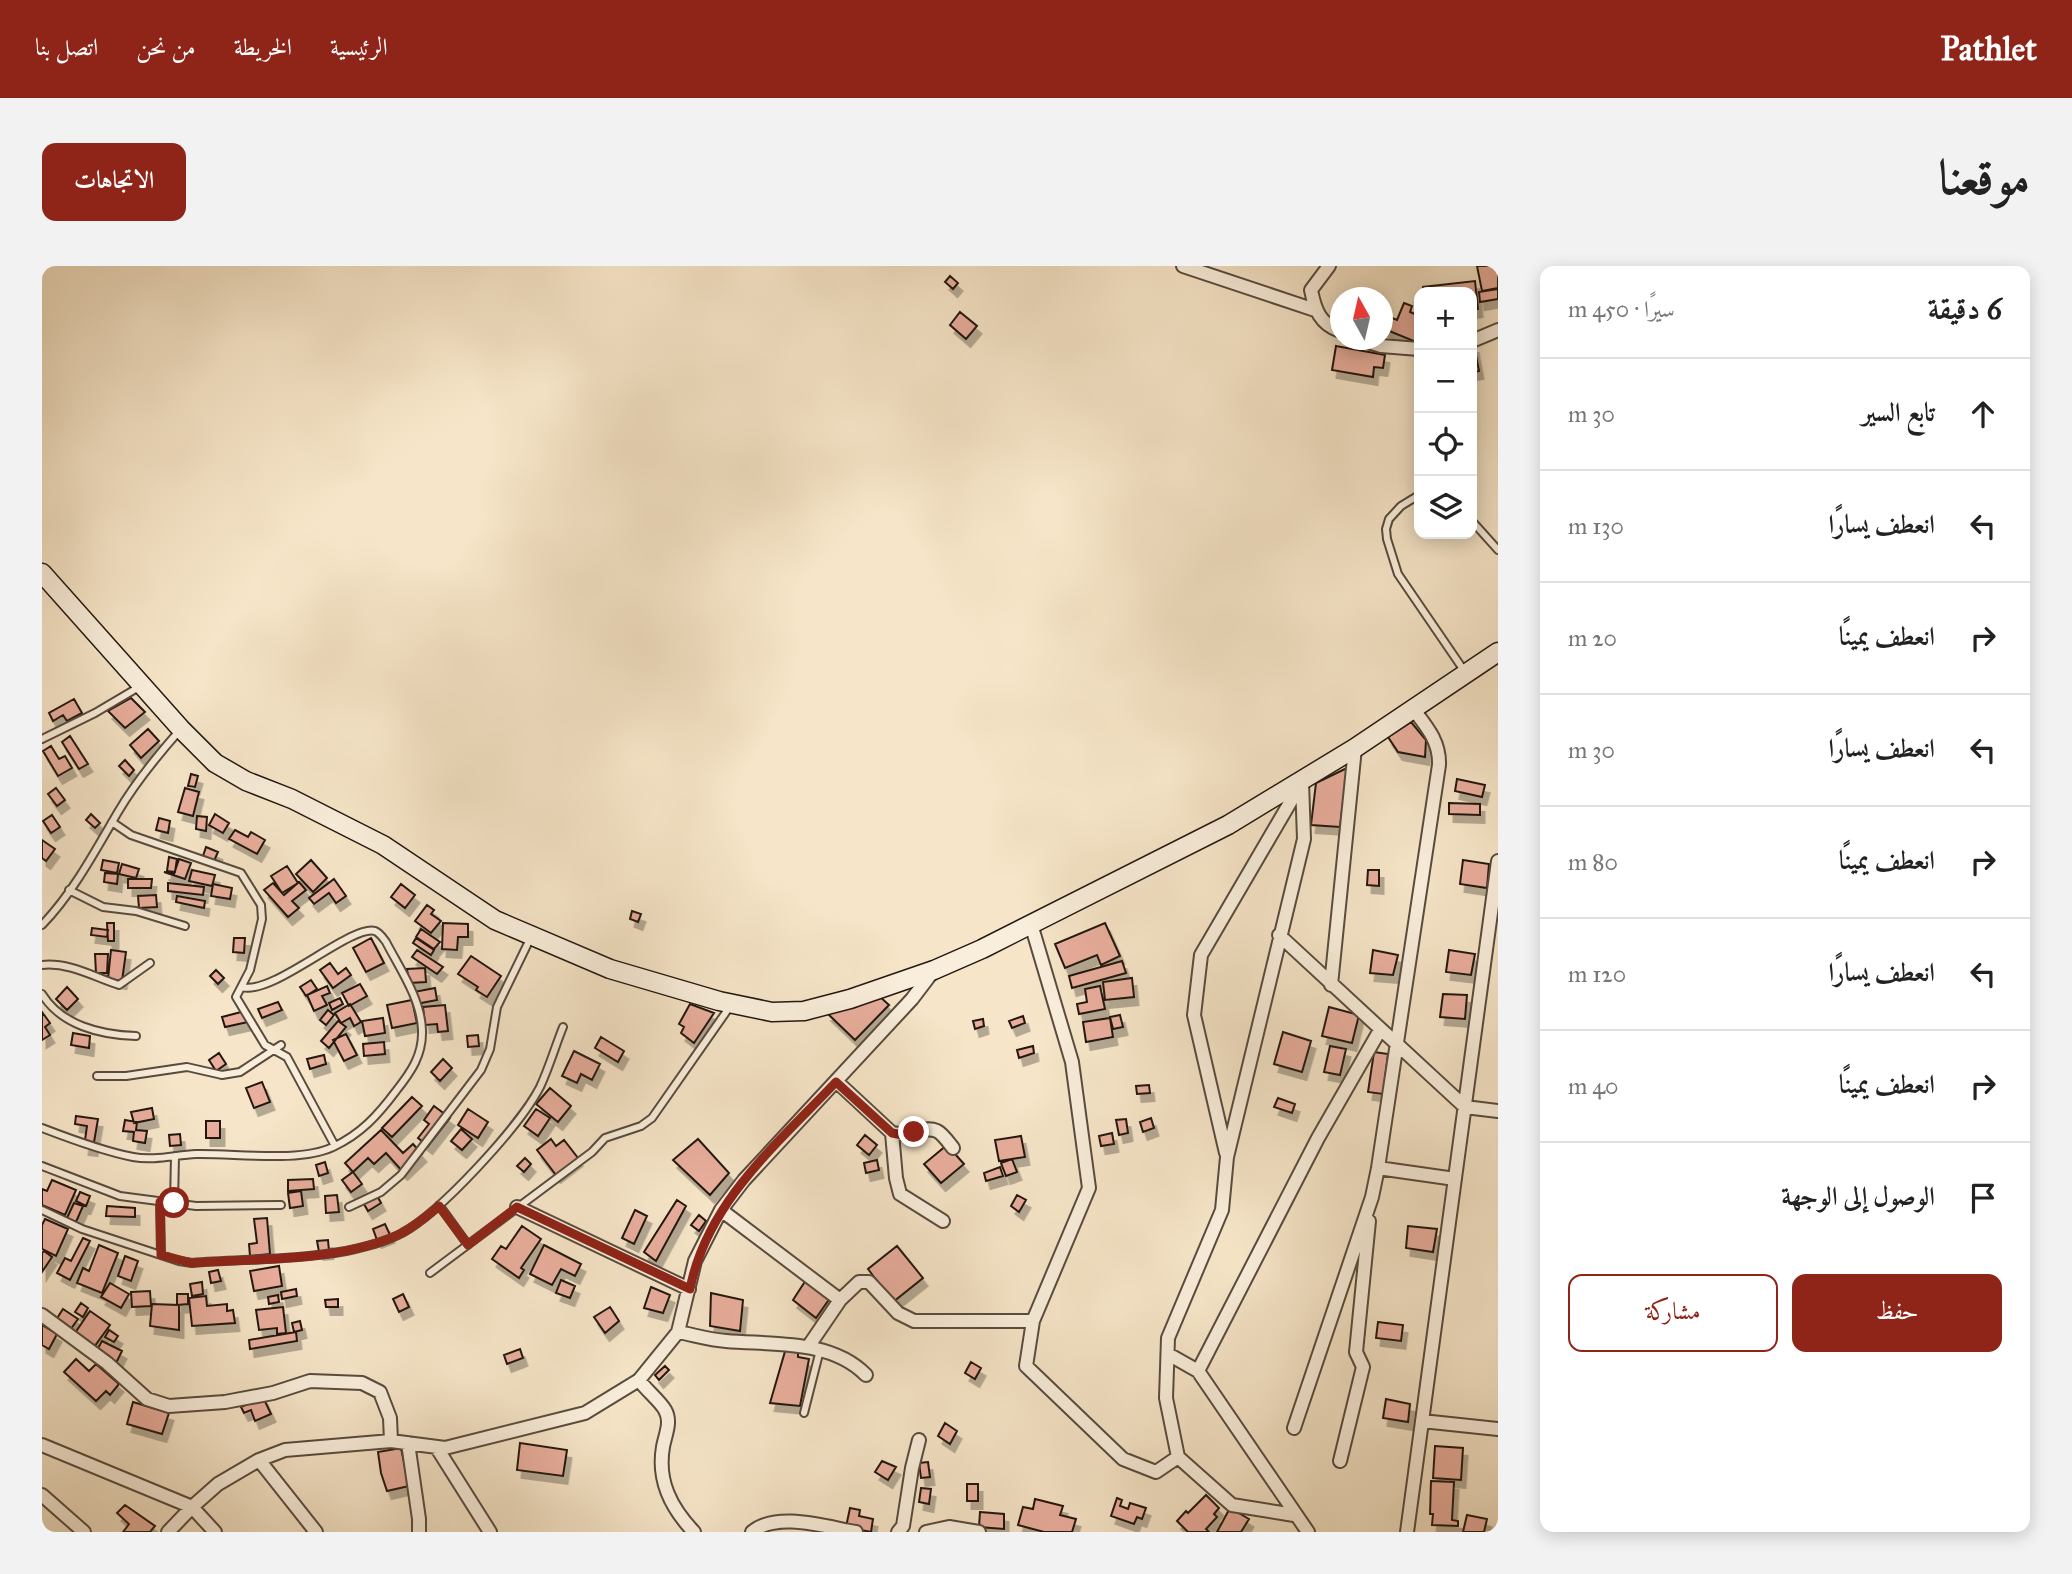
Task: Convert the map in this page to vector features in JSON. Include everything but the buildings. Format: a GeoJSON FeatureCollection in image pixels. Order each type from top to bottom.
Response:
{"type":"FeatureCollection","features":[{"type":"Feature","properties":{"kind":"main road"},"geometry":{"type":"LineString","coordinates":[[42,573],[181,729],[215,763],[246,781],[292,799],[383,845],[495,920],[610,969],[732,1004],[772,1012],[804,1011],[850,999],[934,970],[1031,924],[1228,825],[1302,782],[1498,652]]}},
{"type":"Feature","properties":{"kind":"street"},"geometry":{"type":"LineString","coordinates":[[1183,266],[1315,310]]}},
{"type":"Feature","properties":{"kind":"street"},"geometry":{"type":"LineString","coordinates":[[1329,266],[1311,290],[1315,310],[1330,328]]}},
{"type":"Feature","properties":{"kind":"street"},"geometry":{"type":"LineString","coordinates":[[1477,339],[1498,330]]}},
{"type":"Feature","properties":{"kind":"street"},"geometry":{"type":"LineString","coordinates":[[1393,347],[1414,349]]}},
{"type":"Feature","properties":{"kind":"street"},"geometry":{"type":"LineString","coordinates":[[1340,1461],[1363,1367],[1356,1352],[1372,1197],[1398,1043],[1439,756],[1435,740],[1414,710]]}},
{"type":"Feature","properties":{"kind":"street"},"geometry":{"type":"LineString","coordinates":[[1331,985],[1356,748]]}},
{"type":"Feature","properties":{"kind":"street"},"geometry":{"type":"LineString","coordinates":[[1294,1515],[1232,1505],[1178,1457],[1167,1398],[1168,1338],[1222,1210],[1227,1157],[1304,839],[1302,782]]}},
{"type":"Feature","properties":{"kind":"street"},"geometry":{"type":"LineString","coordinates":[[1227,1157],[1194,1015],[1201,955],[1302,782]]}},
{"type":"Feature","properties":{"kind":"street"},"geometry":{"type":"LineString","coordinates":[[1407,1532],[1498,861]]}},
{"type":"Feature","properties":{"kind":"street"},"geometry":{"type":"LineString","coordinates":[[1031,924],[1072,1062],[1090,1188],[1033,1321],[1026,1366],[1123,1459],[1156,1472],[1178,1457]]}},
{"type":"Feature","properties":{"kind":"street"},"geometry":{"type":"LineString","coordinates":[[1279,935],[1465,1107],[1498,1111]]}},
{"type":"Feature","properties":{"kind":"street"},"geometry":{"type":"LineString","coordinates":[[168,1532],[218,1484],[259,1460],[285,1450],[391,1441],[445,1448],[585,1413],[639,1380],[678,1332],[695,1261],[721,1210],[744,1180],[912,999],[934,970]]}},
{"type":"Feature","properties":{"kind":"street"},"geometry":{"type":"LineString","coordinates":[[1198,1371],[1318,1138],[1380,1030]]}},
{"type":"Feature","properties":{"kind":"street"},"geometry":{"type":"LineString","coordinates":[[836,1082],[892,1133],[903,1135],[928,1130],[937,1132],[953,1148]]}},
{"type":"Feature","properties":{"kind":"street"},"geometry":{"type":"LineString","coordinates":[[892,1133],[895,1178],[900,1194],[943,1222]]}},
{"type":"Feature","properties":{"kind":"street"},"geometry":{"type":"LineString","coordinates":[[1378,1168],[1455,1179]]}},
{"type":"Feature","properties":{"kind":"street"},"geometry":{"type":"LineString","coordinates":[[1294,1428],[1372,1197]]}},
{"type":"Feature","properties":{"kind":"street"},"geometry":{"type":"LineString","coordinates":[[517,1207],[690,1289]]}},
{"type":"Feature","properties":{"kind":"street"},"geometry":{"type":"LineString","coordinates":[[721,1210],[840,1300]]}},
{"type":"Feature","properties":{"kind":"street"},"geometry":{"type":"LineString","coordinates":[[815,1349],[840,1300],[855,1284],[864,1281],[873,1286],[898,1313],[914,1321],[1033,1321]]}},
{"type":"Feature","properties":{"kind":"street"},"geometry":{"type":"LineString","coordinates":[[42,1315],[107,1363],[147,1399],[169,1406],[225,1402],[273,1393],[310,1381],[362,1383],[380,1392],[390,1418],[391,1441]]}},
{"type":"Feature","properties":{"kind":"street"},"geometry":{"type":"LineString","coordinates":[[678,1332],[722,1341],[815,1349],[856,1365],[866,1375]]}},
{"type":"Feature","properties":{"kind":"street"},"geometry":{"type":"LineString","coordinates":[[1168,1353],[1198,1371],[1308,1532]]}},
{"type":"Feature","properties":{"kind":"street"},"geometry":{"type":"LineString","coordinates":[[639,1380],[665,1409],[668,1427],[661,1465],[663,1482],[672,1506],[694,1532]]}},
{"type":"Feature","properties":{"kind":"street"},"geometry":{"type":"LineString","coordinates":[[1422,1421],[1498,1429]]}},
{"type":"Feature","properties":{"kind":"street"},"geometry":{"type":"LineString","coordinates":[[898,1532],[904,1526],[919,1440]]}},
{"type":"Feature","properties":{"kind":"street"},"geometry":{"type":"LineString","coordinates":[[408,1443],[419,1532]]}},
{"type":"Feature","properties":{"kind":"street"},"geometry":{"type":"LineString","coordinates":[[42,1445],[192,1507],[215,1532]]}},
{"type":"Feature","properties":{"kind":"street"},"geometry":{"type":"LineString","coordinates":[[437,1448],[490,1532]]}},
{"type":"Feature","properties":{"kind":"street"},"geometry":{"type":"LineString","coordinates":[[259,1460],[316,1532]]}},
{"type":"Feature","properties":{"kind":"street"},"geometry":{"type":"LineString","coordinates":[[42,1494],[84,1532]]}},
{"type":"Feature","properties":{"kind":"street"},"geometry":{"type":"LineString","coordinates":[[752,1532],[769,1522],[784,1520],[856,1532]]}},
{"type":"Feature","properties":{"kind":"street"},"geometry":{"type":"LineString","coordinates":[[926,1532],[949,1527],[979,1532]]}},
{"type":"Feature","properties":{"kind":"lane"},"geometry":{"type":"LineString","coordinates":[[1414,498],[1401,506],[1389,519],[1388,539],[1398,574],[1466,674]]}},
{"type":"Feature","properties":{"kind":"lane"},"geometry":{"type":"LineString","coordinates":[[1477,527],[1498,551]]}},
{"type":"Feature","properties":{"kind":"lane"},"geometry":{"type":"LineString","coordinates":[[42,739],[143,685]]}},
{"type":"Feature","properties":{"kind":"lane"},"geometry":{"type":"LineString","coordinates":[[42,925],[69,890],[155,757],[181,729]]}},
{"type":"Feature","properties":{"kind":"lane"},"geometry":{"type":"LineString","coordinates":[[112,822],[131,835],[241,873],[261,905],[262,919],[250,970],[236,998],[265,1045],[287,1058],[335,1146]]}},
{"type":"Feature","properties":{"kind":"lane"},"geometry":{"type":"LineString","coordinates":[[69,890],[103,907],[136,911],[185,926]]}},
{"type":"Feature","properties":{"kind":"lane"},"geometry":{"type":"LineString","coordinates":[[42,1128],[133,1157],[292,1155],[335,1146],[372,1122],[415,1068],[421,1048],[422,1029],[418,1006],[381,934],[368,931],[272,981],[250,989],[242,987]]}},
{"type":"Feature","properties":{"kind":"lane"},"geometry":{"type":"LineString","coordinates":[[349,1207],[381,1192],[401,1175],[481,1070],[490,1049],[497,1007],[532,936]]}},
{"type":"Feature","properties":{"kind":"lane"},"geometry":{"type":"LineString","coordinates":[[42,965],[68,966],[119,985],[150,963]]}},
{"type":"Feature","properties":{"kind":"lane"},"geometry":{"type":"LineString","coordinates":[[42,993],[58,1013],[85,1027],[136,1037]]}},
{"type":"Feature","properties":{"kind":"lane"},"geometry":{"type":"LineString","coordinates":[[430,1273],[592,1152],[605,1138],[641,1126],[652,1118],[732,1004]]}},
{"type":"Feature","properties":{"kind":"lane"},"geometry":{"type":"LineString","coordinates":[[42,1210],[82,1229],[192,1263],[348,1251],[401,1234],[439,1206],[525,1111],[540,1086],[563,1027]]}},
{"type":"Feature","properties":{"kind":"lane"},"geometry":{"type":"LineString","coordinates":[[97,1076],[126,1076],[187,1067],[222,1075],[240,1072],[281,1045]]}},
{"type":"Feature","properties":{"kind":"lane"},"geometry":{"type":"LineString","coordinates":[[174,1203],[175,1156]]}},
{"type":"Feature","properties":{"kind":"lane"},"geometry":{"type":"LineString","coordinates":[[42,1166],[120,1196],[196,1206],[281,1205]]}},
{"type":"Feature","properties":{"kind":"lane"},"geometry":{"type":"LineString","coordinates":[[160,1202],[161,1255]]}},
{"type":"Feature","properties":{"kind":"lane"},"geometry":{"type":"LineString","coordinates":[[439,1206],[468,1245]]}},
{"type":"Feature","properties":{"kind":"lane"},"geometry":{"type":"LineString","coordinates":[[804,1413],[815,1349]]}},
{"type":"Feature","properties":{"kind":"route"},"geometry":{"type":"LineString","coordinates":[[174,1203],[160,1202],[161,1255],[179,1261],[192,1263],[348,1251],[401,1234],[439,1206],[468,1245],[517,1207],[690,1289],[695,1261],[721,1210],[744,1180],[836,1082],[892,1133],[903,1135],[914,1132]]}}]}
